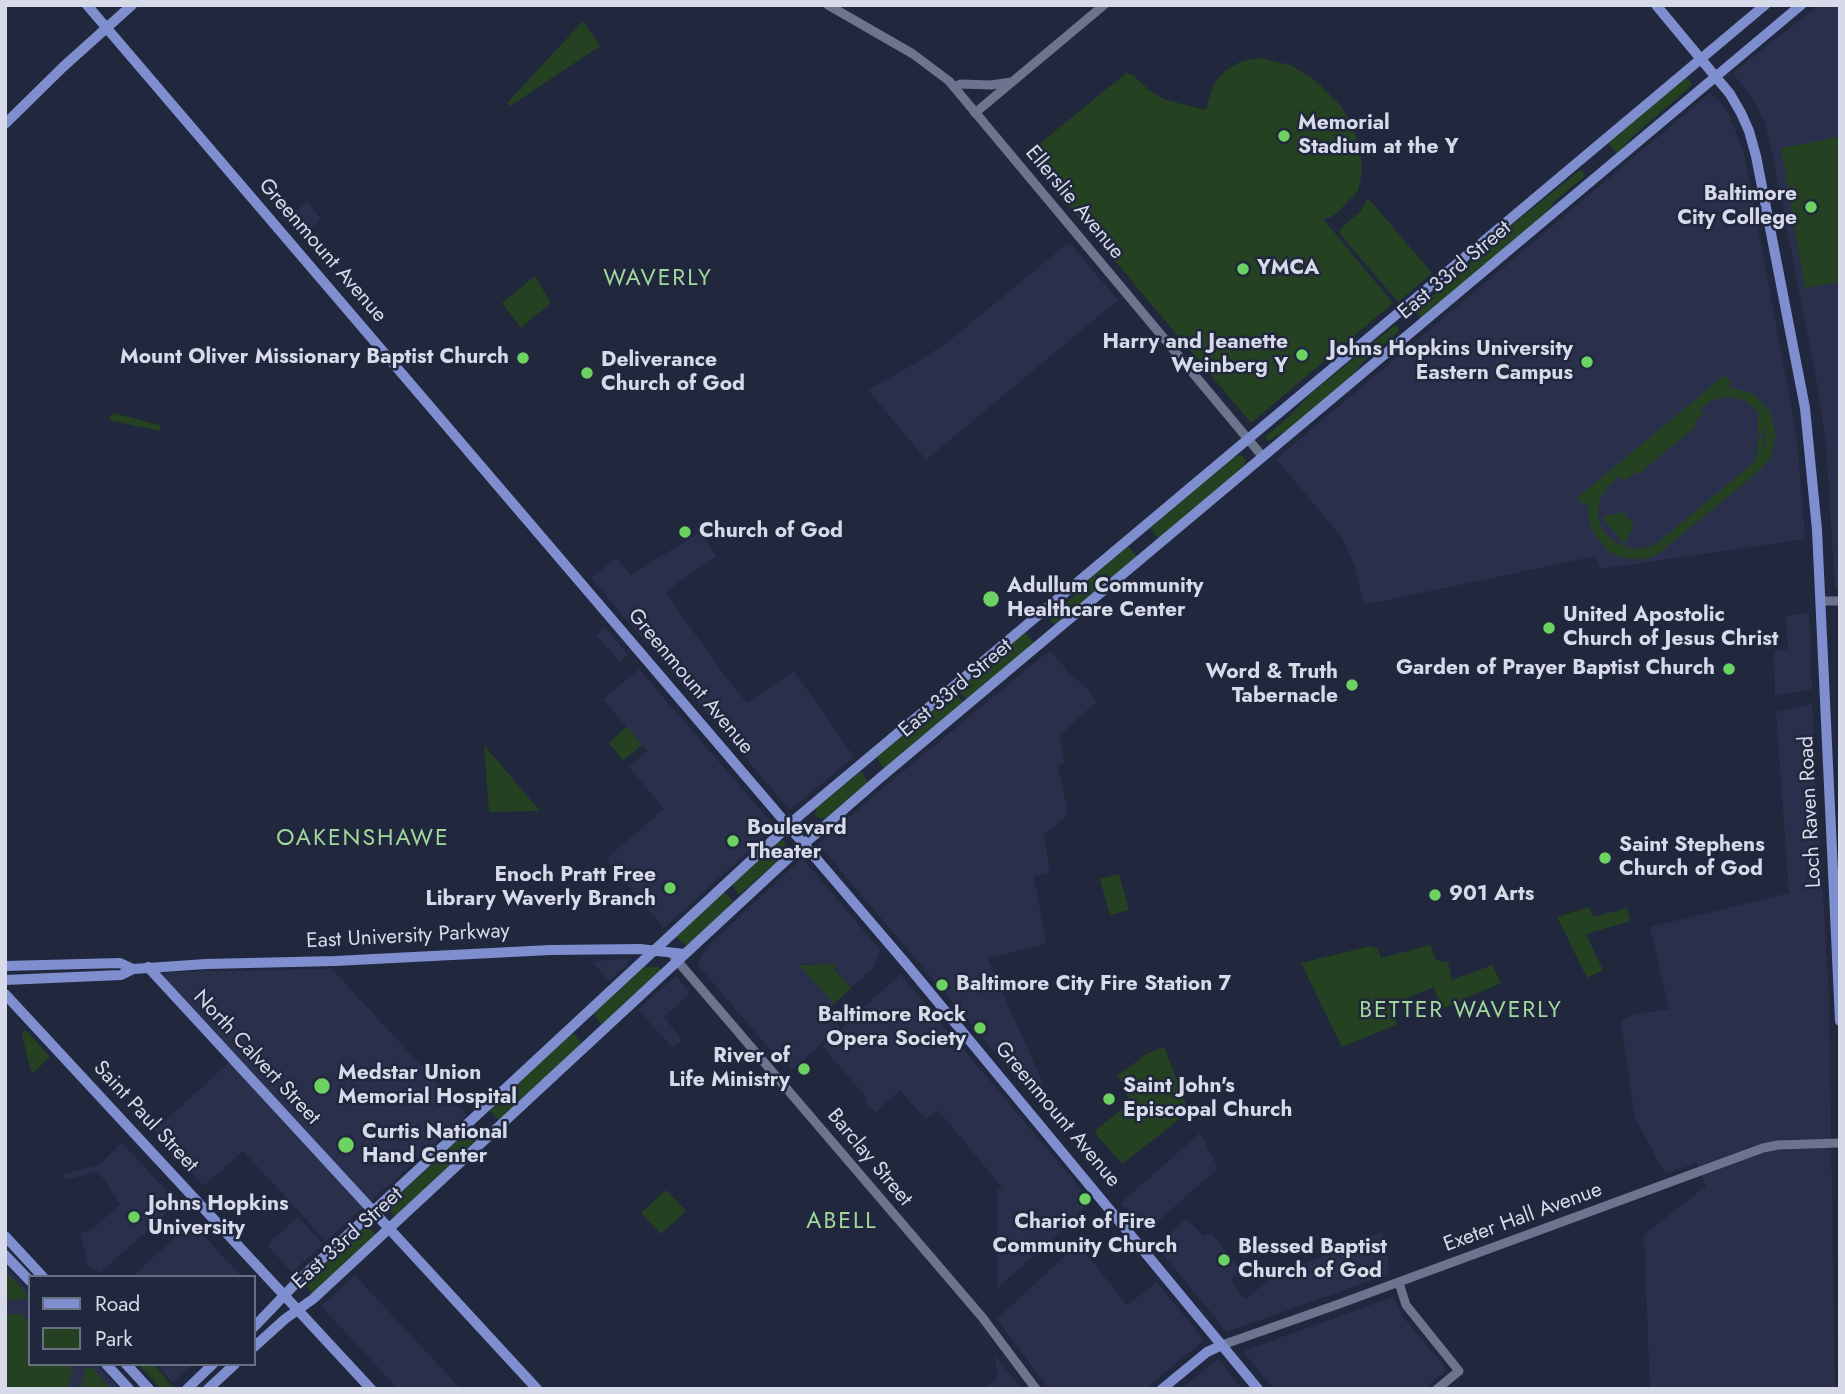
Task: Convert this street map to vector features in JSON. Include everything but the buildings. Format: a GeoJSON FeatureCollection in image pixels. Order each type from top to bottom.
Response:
{"type":"FeatureCollection","features":[{"type":"Feature","properties":{"kind":"main road","name":"Greenmount Avenue"},"geometry":{"type":"LineString","coordinates":[[87,5],[908,966],[1258,1389]]}},
{"type":"Feature","properties":{"kind":"main road"},"geometry":{"type":"LineString","coordinates":[[5,124],[132,5]]}},
{"type":"Feature","properties":{"kind":"main road","name":"Loch Raven Road"},"geometry":{"type":"LineString","coordinates":[[1657,5],[1702,59],[1741,113],[1756,156],[1808,431],[1815,503],[1840,1021]]}},
{"type":"Feature","properties":{"kind":"main road","name":"East 33rd Street"},"geometry":{"type":"LineString","coordinates":[[256,1324],[788,827],[1765,5]]}},
{"type":"Feature","properties":{"kind":"main road","name":"East 33rd Street"},"geometry":{"type":"LineString","coordinates":[[256,1345],[313,1299],[677,956],[803,844],[1799,8]]}},
{"type":"Feature","properties":{"kind":"main road","name":"East University Parkway"},"geometry":{"type":"LineString","coordinates":[[5,980],[121,975],[133,969],[148,967],[527,951],[634,949],[654,950],[677,956]]}},
{"type":"Feature","properties":{"kind":"main road","name":"East University Parkway"},"geometry":{"type":"LineString","coordinates":[[5,966],[120,963],[133,969]]}},
{"type":"Feature","properties":{"kind":"main road","name":"North Calvert Street"},"geometry":{"type":"LineString","coordinates":[[148,967],[537,1389]]}},
{"type":"Feature","properties":{"kind":"main road","name":"Saint Paul Street"},"geometry":{"type":"LineString","coordinates":[[5,994],[371,1389]]}},
{"type":"Feature","properties":{"kind":"main road"},"geometry":{"type":"LineString","coordinates":[[5,1236],[41,1275]]}},
{"type":"Feature","properties":{"kind":"main road"},"geometry":{"type":"LineString","coordinates":[[5,1255],[28,1279]]}},
{"type":"Feature","properties":{"kind":"main road"},"geometry":{"type":"LineString","coordinates":[[1162,1389],[1207,1352],[1222,1345]]}},
{"type":"Feature","properties":{"kind":"main road"},"geometry":{"type":"LineString","coordinates":[[108,1366],[129,1389]]}},
{"type":"Feature","properties":{"kind":"main road"},"geometry":{"type":"LineString","coordinates":[[128,1366],[149,1389]]}},
{"type":"Feature","properties":{"kind":"main road"},"geometry":{"type":"LineString","coordinates":[[187,1389],[211,1366]]}},
{"type":"Feature","properties":{"kind":"main road"},"geometry":{"type":"LineString","coordinates":[[208,1389],[232,1366]]}},
{"type":"Feature","properties":{"kind":"street","name":"Ellerslie Avenue"},"geometry":{"type":"LineString","coordinates":[[828,5],[926,62],[954,86],[1264,457]]}},
{"type":"Feature","properties":{"kind":"street"},"geometry":{"type":"LineString","coordinates":[[975,113],[1104,5]]}},
{"type":"Feature","properties":{"kind":"street"},"geometry":{"type":"LineString","coordinates":[[954,86],[1013,82]]}},
{"type":"Feature","properties":{"kind":"street"},"geometry":{"type":"LineString","coordinates":[[1820,601],[1840,601]]}},
{"type":"Feature","properties":{"kind":"street","name":"Barclay Street"},"geometry":{"type":"LineString","coordinates":[[677,956],[982,1317],[1036,1389]]}},
{"type":"Feature","properties":{"kind":"street","name":"Exeter Hall Avenue"},"geometry":{"type":"LineString","coordinates":[[1222,1345],[1399,1283],[1763,1148],[1840,1143]]}},
{"type":"Feature","properties":{"kind":"street"},"geometry":{"type":"LineString","coordinates":[[1399,1283],[1406,1305],[1459,1371],[1437,1389]]}},
{"type":"Feature","properties":{"kind":"shaded area","name":"Baltimore City College"},"geometry":{"type":"Polygon","coordinates":[[[1819,5],[1840,5],[1840,588],[1835,588],[1826,444],[1818,389],[1774,162],[1765,123],[1756,104],[1733,73],[1819,5]]]}},
{"type":"Feature","properties":{"kind":"shaded area","name":"Johns Hopkins University Eastern Campus"},"geometry":{"type":"Polygon","coordinates":[[[1710,93],[1730,117],[1744,153],[1797,438],[1805,539],[1600,569],[1596,556],[1364,605],[1355,566],[1341,536],[1276,459],[1710,93]]]}},
{"type":"Feature","properties":{"kind":"shaded area"},"geometry":{"type":"Polygon","coordinates":[[[307,202],[321,219],[301,237],[286,220],[307,202]]]}},
{"type":"Feature","properties":{"kind":"shaded area"},"geometry":{"type":"Polygon","coordinates":[[[1067,244],[1071,244],[1118,300],[926,460],[868,390],[949,341],[1067,244]]]}},
{"type":"Feature","properties":{"kind":"shaded area"},"geometry":{"type":"Polygon","coordinates":[[[700,532],[716,556],[665,592],[747,703],[794,671],[854,757],[790,810],[591,578],[616,558],[631,575],[700,532]]]}},
{"type":"Feature","properties":{"kind":"shaded area"},"geometry":{"type":"Polygon","coordinates":[[[1809,612],[1812,689],[1775,696],[1774,651],[1788,649],[1786,616],[1809,612]]]}},
{"type":"Feature","properties":{"kind":"shaded area"},"geometry":{"type":"Polygon","coordinates":[[[605,627],[628,655],[620,662],[596,635],[605,627]]]}},
{"type":"Feature","properties":{"kind":"shaded area"},"geometry":{"type":"Polygon","coordinates":[[[1050,650],[1070,674],[1088,689],[1096,702],[1059,736],[1065,762],[1058,765],[1068,815],[1044,834],[1050,872],[1034,876],[1046,944],[987,958],[1042,1081],[1045,1103],[1041,1106],[818,844],[1050,650]]]}},
{"type":"Feature","properties":{"kind":"shaded area"},"geometry":{"type":"Polygon","coordinates":[[[639,669],[775,827],[664,928],[606,859],[664,809],[629,767],[647,751],[603,699],[639,669]]]}},
{"type":"Feature","properties":{"kind":"shaded area"},"geometry":{"type":"Polygon","coordinates":[[[1812,704],[1829,996],[1835,1389],[1650,1389],[1644,1235],[1706,1186],[1697,1163],[1665,1174],[1635,1118],[1621,1021],[1635,1014],[1669,1009],[1650,927],[1789,893],[1776,712],[1812,704]]]}},
{"type":"Feature","properties":{"kind":"shaded area"},"geometry":{"type":"Polygon","coordinates":[[[802,858],[880,950],[874,967],[851,988],[834,968],[837,965],[799,964],[834,1004],[826,1011],[840,1027],[792,1070],[778,1053],[773,1053],[697,964],[707,947],[802,858]]]}},
{"type":"Feature","properties":{"kind":"shaded area"},"geometry":{"type":"Polygon","coordinates":[[[628,959],[628,963],[609,981],[592,961],[628,959]]]}},
{"type":"Feature","properties":{"kind":"shaded area","name":"Medstar Union Memorial Hospital"},"geometry":{"type":"Polygon","coordinates":[[[332,969],[467,1115],[326,1241],[243,1151],[204,1186],[154,1131],[236,1056],[165,978],[167,972],[332,969]]]}},
{"type":"Feature","properties":{"kind":"shaded area"},"geometry":{"type":"Polygon","coordinates":[[[900,974],[1092,1202],[998,1288],[997,1191],[1002,1187],[938,1110],[926,1120],[900,1090],[875,1113],[864,1101],[867,1098],[822,1046],[900,974]]]}},
{"type":"Feature","properties":{"kind":"shaded area"},"geometry":{"type":"Polygon","coordinates":[[[676,976],[690,993],[664,1017],[682,1040],[673,1048],[638,1010],[676,976]]]}},
{"type":"Feature","properties":{"kind":"shaded area"},"geometry":{"type":"Polygon","coordinates":[[[1200,1133],[1218,1168],[1146,1232],[1121,1203],[1200,1133]]]}},
{"type":"Feature","properties":{"kind":"shaded area","name":"Johns Hopkins University"},"geometry":{"type":"Polygon","coordinates":[[[122,1143],[178,1203],[100,1273],[88,1266],[80,1233],[92,1230],[120,1204],[98,1171],[65,1180],[64,1174],[99,1165],[122,1143]]]}},
{"type":"Feature","properties":{"kind":"shaded area","name":"Johns Hopkins University"},"geometry":{"type":"Polygon","coordinates":[[[298,1216],[323,1244],[292,1272],[267,1245],[298,1216]]]}},
{"type":"Feature","properties":{"kind":"shaded area"},"geometry":{"type":"Polygon","coordinates":[[[1186,1219],[1204,1236],[1211,1233],[1240,1270],[1230,1280],[1245,1299],[1276,1275],[1382,1232],[1387,1248],[1389,1274],[1227,1332],[1156,1246],[1186,1219]]]}},
{"type":"Feature","properties":{"kind":"shaded area","name":"Johns Hopkins University"},"geometry":{"type":"Polygon","coordinates":[[[191,1222],[240,1275],[134,1275],[191,1222]]]}},
{"type":"Feature","properties":{"kind":"shaded area"},"geometry":{"type":"Polygon","coordinates":[[[1078,1244],[1127,1305],[1157,1282],[1204,1340],[1145,1389],[1049,1389],[997,1319],[1078,1244]]]}},
{"type":"Feature","properties":{"kind":"shaded area"},"geometry":{"type":"Polygon","coordinates":[[[5,1265],[28,1290],[28,1366],[99,1366],[120,1389],[5,1389],[5,1265]]]}},
{"type":"Feature","properties":{"kind":"shaded area"},"geometry":{"type":"Polygon","coordinates":[[[355,1275],[461,1389],[398,1389],[321,1306],[355,1275]]]}},
{"type":"Feature","properties":{"kind":"shaded area"},"geometry":{"type":"Polygon","coordinates":[[[1393,1297],[1403,1317],[1447,1370],[1423,1389],[1274,1389],[1243,1351],[1393,1297]]]}},
{"type":"Feature","properties":{"kind":"shaded area"},"geometry":{"type":"Polygon","coordinates":[[[995,1355],[1021,1389],[985,1389],[998,1377],[995,1355]]]}},
{"type":"Feature","properties":{"kind":"shaded area"},"geometry":{"type":"Polygon","coordinates":[[[1218,1359],[1242,1389],[1181,1389],[1218,1359]]]}},
{"type":"Feature","properties":{"kind":"shaded area"},"geometry":{"type":"Polygon","coordinates":[[[158,1366],[191,1366],[173,1383],[158,1366]]]}},
{"type":"Feature","properties":{"kind":"green space"},"geometry":{"type":"Polygon","coordinates":[[[583,21],[600,46],[510,106],[507,103],[583,21]]]}},
{"type":"Feature","properties":{"kind":"green space","name":"YMCA"},"geometry":{"type":"Polygon","coordinates":[[[1260,58],[1290,65],[1315,80],[1339,104],[1349,119],[1361,158],[1362,173],[1358,191],[1338,212],[1323,219],[1393,303],[1251,423],[1026,155],[1126,73],[1132,74],[1149,90],[1166,100],[1206,110],[1213,85],[1225,71],[1242,61],[1260,58]]]}},
{"type":"Feature","properties":{"kind":"green space"},"geometry":{"type":"Polygon","coordinates":[[[1686,77],[1692,84],[1689,88],[1634,135],[1617,154],[1608,143],[1686,77]]]}},
{"type":"Feature","properties":{"kind":"green space"},"geometry":{"type":"Polygon","coordinates":[[[1839,137],[1840,282],[1805,288],[1781,148],[1839,137]]]}},
{"type":"Feature","properties":{"kind":"green space"},"geometry":{"type":"Polygon","coordinates":[[[1580,170],[1583,171],[1584,177],[1556,200],[1545,214],[1420,318],[1415,310],[1466,268],[1483,248],[1580,170]]]}},
{"type":"Feature","properties":{"kind":"green space"},"geometry":{"type":"Polygon","coordinates":[[[1368,198],[1432,273],[1398,302],[1340,234],[1340,229],[1360,212],[1368,198]]]}},
{"type":"Feature","properties":{"kind":"green space"},"geometry":{"type":"Polygon","coordinates":[[[535,276],[551,303],[521,328],[502,303],[535,276]]]}},
{"type":"Feature","properties":{"kind":"green space"},"geometry":{"type":"Polygon","coordinates":[[[1395,325],[1399,328],[1397,333],[1362,363],[1350,378],[1293,427],[1268,441],[1265,437],[1310,394],[1395,325]]]}},
{"type":"Feature","properties":{"kind":"green space"},"geometry":{"type":"Polygon","coordinates":[[[1725,375],[1731,383],[1728,387],[1752,393],[1770,411],[1776,435],[1770,459],[1661,552],[1649,558],[1623,558],[1608,551],[1592,531],[1588,515],[1589,503],[1584,506],[1577,498],[1725,375]],[[1728,397],[1712,400],[1700,409],[1704,414],[1695,422],[1697,425],[1638,475],[1635,472],[1625,481],[1620,476],[1607,487],[1599,502],[1598,516],[1602,529],[1613,541],[1631,549],[1656,544],[1753,463],[1757,456],[1758,437],[1763,437],[1762,449],[1765,445],[1764,424],[1763,434],[1758,434],[1758,411],[1744,400],[1728,397]]]}},
{"type":"Feature","properties":{"kind":"green space"},"geometry":{"type":"Polygon","coordinates":[[[113,413],[160,425],[160,431],[112,421],[109,417],[113,413]]]}},
{"type":"Feature","properties":{"kind":"green space"},"geometry":{"type":"Polygon","coordinates":[[[1241,455],[1246,460],[1245,465],[1159,539],[1150,528],[1234,457],[1241,455]]]}},
{"type":"Feature","properties":{"kind":"green space"},"geometry":{"type":"Polygon","coordinates":[[[1623,512],[1634,526],[1624,544],[1602,517],[1623,512]]]}},
{"type":"Feature","properties":{"kind":"green space"},"geometry":{"type":"Polygon","coordinates":[[[1128,546],[1137,557],[1056,625],[1050,620],[1090,578],[1128,546]]]}},
{"type":"Feature","properties":{"kind":"green space"},"geometry":{"type":"Polygon","coordinates":[[[1025,632],[1034,643],[967,700],[957,689],[1025,632]]]}},
{"type":"Feature","properties":{"kind":"green space"},"geometry":{"type":"Polygon","coordinates":[[[954,692],[964,702],[884,769],[876,757],[954,692]]]}},
{"type":"Feature","properties":{"kind":"green space"},"geometry":{"type":"Polygon","coordinates":[[[627,726],[642,745],[623,760],[609,743],[627,726]]]}},
{"type":"Feature","properties":{"kind":"green space"},"geometry":{"type":"Polygon","coordinates":[[[484,745],[540,811],[489,812],[484,745]]]}},
{"type":"Feature","properties":{"kind":"green space"},"geometry":{"type":"Polygon","coordinates":[[[861,771],[868,783],[825,819],[815,817],[816,808],[861,771]]]}},
{"type":"Feature","properties":{"kind":"green space"},"geometry":{"type":"Polygon","coordinates":[[[779,840],[790,850],[739,895],[732,884],[779,840]]]}},
{"type":"Feature","properties":{"kind":"green space"},"geometry":{"type":"Polygon","coordinates":[[[1119,874],[1129,910],[1110,915],[1100,879],[1119,874]]]}},
{"type":"Feature","properties":{"kind":"green space"},"geometry":{"type":"Polygon","coordinates":[[[724,892],[734,902],[687,946],[676,937],[724,892]]]}},
{"type":"Feature","properties":{"kind":"green space"},"geometry":{"type":"Polygon","coordinates":[[[1589,907],[1593,917],[1627,908],[1630,921],[1586,934],[1603,970],[1587,978],[1557,917],[1589,907]]]}},
{"type":"Feature","properties":{"kind":"green space"},"geometry":{"type":"Polygon","coordinates":[[[1430,945],[1436,960],[1448,962],[1452,980],[1492,965],[1501,983],[1442,1009],[1434,987],[1397,1002],[1396,1025],[1342,1047],[1301,963],[1371,946],[1378,949],[1381,958],[1430,945]]]}},
{"type":"Feature","properties":{"kind":"green space"},"geometry":{"type":"Polygon","coordinates":[[[838,964],[834,969],[851,988],[834,1004],[799,965],[838,964]]]}},
{"type":"Feature","properties":{"kind":"green space"},"geometry":{"type":"Polygon","coordinates":[[[644,967],[659,967],[661,970],[602,1025],[593,1014],[644,967]]]}},
{"type":"Feature","properties":{"kind":"green space"},"geometry":{"type":"Polygon","coordinates":[[[27,1031],[50,1057],[34,1072],[31,1071],[22,1035],[27,1031]]]}},
{"type":"Feature","properties":{"kind":"green space"},"geometry":{"type":"Polygon","coordinates":[[[573,1033],[582,1044],[499,1120],[489,1110],[573,1033]]]}},
{"type":"Feature","properties":{"kind":"green space"},"geometry":{"type":"Polygon","coordinates":[[[1164,1047],[1189,1112],[1122,1164],[1095,1133],[1096,1130],[1127,1105],[1124,1101],[1128,1097],[1125,1093],[1128,1090],[1117,1076],[1148,1053],[1164,1047]]]}},
{"type":"Feature","properties":{"kind":"green space"},"geometry":{"type":"Polygon","coordinates":[[[471,1128],[480,1138],[395,1217],[386,1207],[471,1128]]]}},
{"type":"Feature","properties":{"kind":"green space"},"geometry":{"type":"Polygon","coordinates":[[[666,1190],[686,1211],[661,1234],[641,1213],[666,1190]]]}},
{"type":"Feature","properties":{"kind":"green space"},"geometry":{"type":"Polygon","coordinates":[[[367,1225],[376,1235],[313,1294],[303,1283],[367,1225]]]}},
{"type":"Feature","properties":{"kind":"green space"},"geometry":{"type":"Polygon","coordinates":[[[5,1271],[27,1294],[27,1299],[5,1298],[5,1271]]]}},
{"type":"Feature","properties":{"kind":"green space"},"geometry":{"type":"Polygon","coordinates":[[[21,1314],[28,1319],[28,1366],[69,1366],[69,1369],[73,1369],[67,1389],[5,1389],[5,1315],[21,1314]]]}},
{"type":"Feature","properties":{"kind":"green space"},"geometry":{"type":"Polygon","coordinates":[[[140,1366],[156,1366],[174,1389],[161,1389],[140,1366]]]}},
{"type":"Feature","properties":{"kind":"green space"},"geometry":{"type":"Polygon","coordinates":[[[86,1367],[92,1368],[111,1389],[81,1389],[86,1367]]]}},
{"type":"Feature","properties":{"kind":"place","name":"Memorial Stadium at the Y"},"geometry":{"type":"Point","coordinates":[1284,136]}},
{"type":"Feature","properties":{"kind":"place","name":"Baltimore City College"},"geometry":{"type":"Point","coordinates":[1811,207]}},
{"type":"Feature","properties":{"kind":"place","name":"YMCA"},"geometry":{"type":"Point","coordinates":[1243,269]}},
{"type":"Feature","properties":{"kind":"place","name":"Harry and Jeanette Weinberg Y"},"geometry":{"type":"Point","coordinates":[1302,355]}},
{"type":"Feature","properties":{"kind":"place","name":"Mount Oliver Missionary Baptist Church"},"geometry":{"type":"Point","coordinates":[523,358]}},
{"type":"Feature","properties":{"kind":"place","name":"Johns Hopkins University Eastern Campus"},"geometry":{"type":"Point","coordinates":[1587,362]}},
{"type":"Feature","properties":{"kind":"place","name":"Deliverance Church of God"},"geometry":{"type":"Point","coordinates":[587,373]}},
{"type":"Feature","properties":{"kind":"place","name":"Church of God"},"geometry":{"type":"Point","coordinates":[685,532]}},
{"type":"Feature","properties":{"kind":"place","name":"Adullum Community Healthcare Center"},"geometry":{"type":"Point","coordinates":[991,599]}},
{"type":"Feature","properties":{"kind":"place","name":"United Apostolic Church of Jesus Christ"},"geometry":{"type":"Point","coordinates":[1549,628]}},
{"type":"Feature","properties":{"kind":"place","name":"Garden of Prayer Baptist Church"},"geometry":{"type":"Point","coordinates":[1729,669]}},
{"type":"Feature","properties":{"kind":"place","name":"Word & Truth Tabernacle"},"geometry":{"type":"Point","coordinates":[1352,685]}},
{"type":"Feature","properties":{"kind":"place","name":"Boulevard Theater"},"geometry":{"type":"Point","coordinates":[733,841]}},
{"type":"Feature","properties":{"kind":"place","name":"Saint Stephens Church of God"},"geometry":{"type":"Point","coordinates":[1605,858]}},
{"type":"Feature","properties":{"kind":"place","name":"Enoch Pratt Free Library Waverly Branch"},"geometry":{"type":"Point","coordinates":[670,888]}},
{"type":"Feature","properties":{"kind":"place","name":"901 Arts"},"geometry":{"type":"Point","coordinates":[1435,895]}},
{"type":"Feature","properties":{"kind":"place","name":"Baltimore City Fire Station 7"},"geometry":{"type":"Point","coordinates":[942,985]}},
{"type":"Feature","properties":{"kind":"place","name":"Baltimore Rock Opera Society"},"geometry":{"type":"Point","coordinates":[980,1028]}},
{"type":"Feature","properties":{"kind":"place","name":"River of Life Ministry"},"geometry":{"type":"Point","coordinates":[804,1069]}},
{"type":"Feature","properties":{"kind":"place","name":"Medstar Union Memorial Hospital"},"geometry":{"type":"Point","coordinates":[322,1086]}},
{"type":"Feature","properties":{"kind":"place","name":"Saint John's Episcopal Church"},"geometry":{"type":"Point","coordinates":[1109,1099]}},
{"type":"Feature","properties":{"kind":"place","name":"Curtis National Hand Center"},"geometry":{"type":"Point","coordinates":[346,1145]}},
{"type":"Feature","properties":{"kind":"place","name":"Chariot of Fire Community Church"},"geometry":{"type":"Point","coordinates":[1085,1199]}},
{"type":"Feature","properties":{"kind":"place","name":"Johns Hopkins University"},"geometry":{"type":"Point","coordinates":[134,1217]}},
{"type":"Feature","properties":{"kind":"place","name":"Blessed Baptist Church of God"},"geometry":{"type":"Point","coordinates":[1224,1260]}},
{"type":"Feature","properties":{"kind":"district","name":"WAVERLY"},"geometry":{"type":"Point","coordinates":[658,279]}},
{"type":"Feature","properties":{"kind":"district","name":"OAKENSHAWE"},"geometry":{"type":"Point","coordinates":[363,839]}},
{"type":"Feature","properties":{"kind":"district","name":"BETTER WAVERLY"},"geometry":{"type":"Point","coordinates":[1461,1011]}},
{"type":"Feature","properties":{"kind":"district","name":"ABELL"},"geometry":{"type":"Point","coordinates":[842,1222]}}]}
